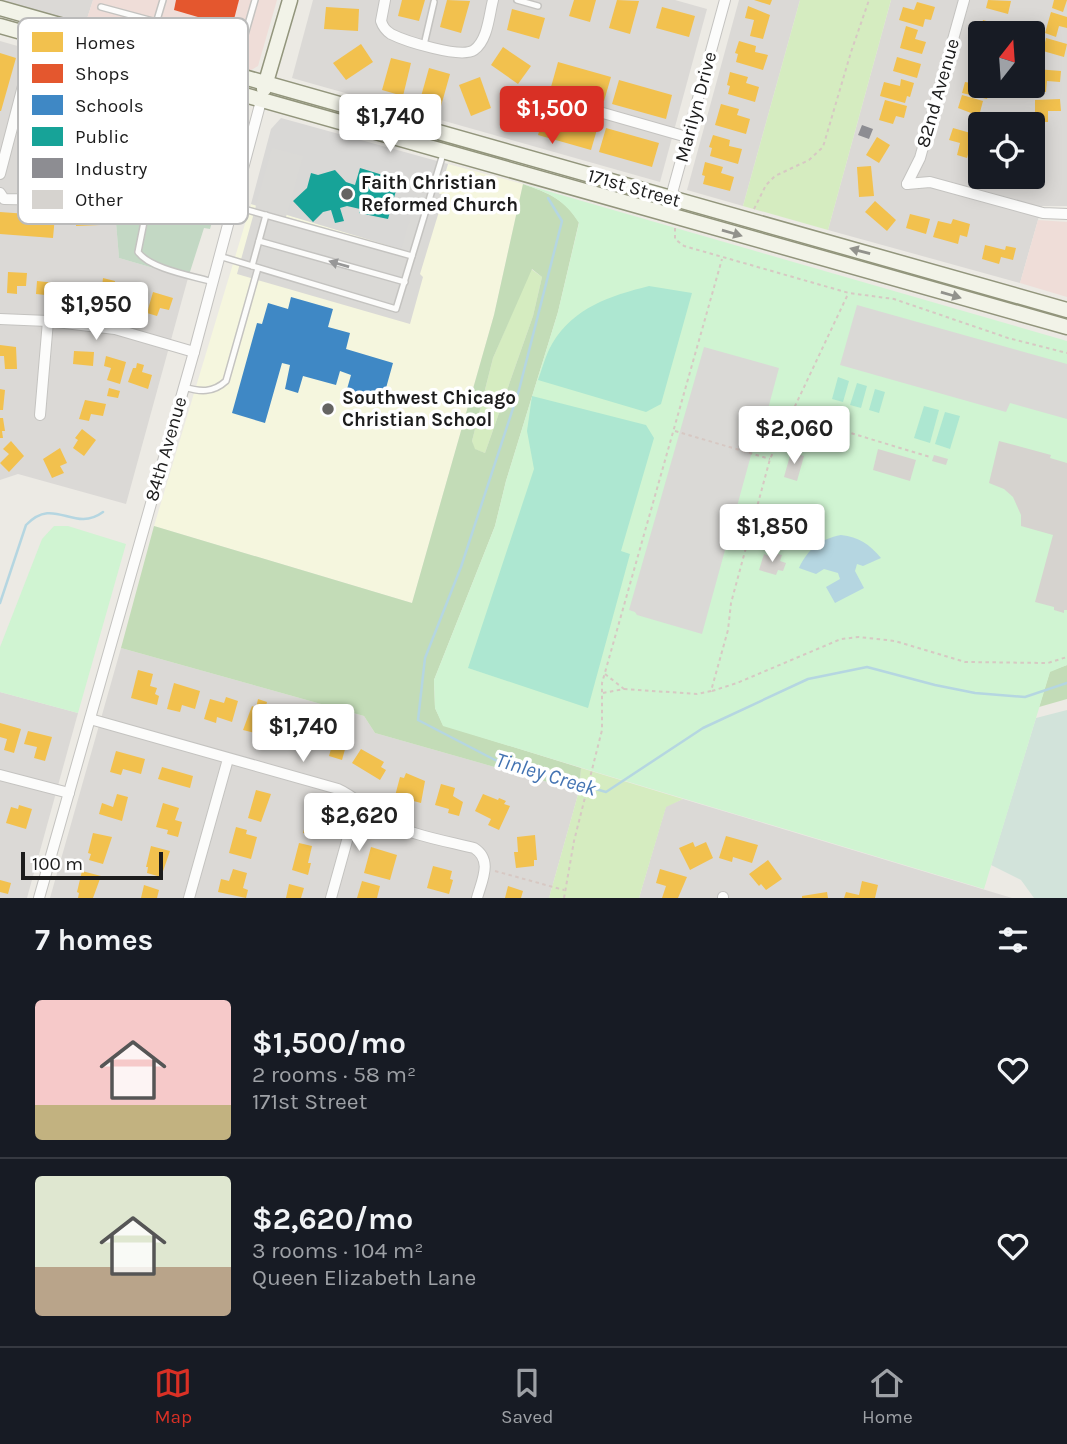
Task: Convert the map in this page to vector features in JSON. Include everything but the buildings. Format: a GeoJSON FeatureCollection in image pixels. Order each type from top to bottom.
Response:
{"type":"FeatureCollection","features":[{"type":"Feature","properties":{"kind":"street","name":"84th Avenue"},"geometry":{"type":"LineString","coordinates":[[248,149],[290,0]]}},
{"type":"Feature","properties":{"kind":"street"},"geometry":{"type":"LineString","coordinates":[[385,0],[381,16],[383,27],[392,34],[460,54],[472,51],[485,35],[493,0]]}},
{"type":"Feature","properties":{"kind":"street","name":"Marilyn Drive"},"geometry":{"type":"LineString","coordinates":[[671,220],[671,198],[725,0]]}},
{"type":"Feature","properties":{"kind":"street","name":"82nd Avenue"},"geometry":{"type":"LineString","coordinates":[[964,0],[920,158],[907,184],[930,182],[1043,213],[1067,214]]}},
{"type":"Feature","properties":{"kind":"street","name":"171st Street"},"geometry":{"type":"LineString","coordinates":[[0,8],[35,18]]}},
{"type":"Feature","properties":{"kind":"street","name":"171st Street"},"geometry":{"type":"LineString","coordinates":[[0,26],[18,31]]}},
{"type":"Feature","properties":{"kind":"street","name":"171st Street"},"geometry":{"type":"LineString","coordinates":[[248,78],[1067,310]]}},
{"type":"Feature","properties":{"kind":"street","name":"171st Street"},"geometry":{"type":"LineString","coordinates":[[248,97],[444,151],[671,220],[1067,327]]}},
{"type":"Feature","properties":{"kind":"street"},"geometry":{"type":"LineString","coordinates":[[554,99],[687,137]]}},
{"type":"Feature","properties":{"kind":"street"},"geometry":{"type":"LineString","coordinates":[[0,174],[18,108]]}},
{"type":"Feature","properties":{"kind":"street"},"geometry":{"type":"LineString","coordinates":[[0,193],[4,199],[18,199]]}},
{"type":"Feature","properties":{"kind":"street","name":"84th Avenue"},"geometry":{"type":"LineString","coordinates":[[39,898],[228,224]]}},
{"type":"Feature","properties":{"kind":"street"},"geometry":{"type":"LineString","coordinates":[[0,319],[48,321],[115,329],[194,352]]}},
{"type":"Feature","properties":{"kind":"street"},"geometry":{"type":"LineString","coordinates":[[40,415],[48,321]]}},
{"type":"Feature","properties":{"kind":"street"},"geometry":{"type":"LineString","coordinates":[[90,719],[338,789],[380,817],[409,831],[474,848],[485,863],[477,898]]}},
{"type":"Feature","properties":{"kind":"street"},"geometry":{"type":"LineString","coordinates":[[189,898],[228,759]]}},
{"type":"Feature","properties":{"kind":"street"},"geometry":{"type":"LineString","coordinates":[[0,775],[69,793]]}},
{"type":"Feature","properties":{"kind":"street"},"geometry":{"type":"LineString","coordinates":[[331,898],[358,800]]}},
{"type":"Feature","properties":{"kind":"lane"},"geometry":{"type":"LineString","coordinates":[[157,18],[163,0]]}},
{"type":"Feature","properties":{"kind":"lane"},"geometry":{"type":"LineString","coordinates":[[248,26],[256,0]]}},
{"type":"Feature","properties":{"kind":"lane"},"geometry":{"type":"LineString","coordinates":[[517,0],[538,6]]}},
{"type":"Feature","properties":{"kind":"lane"},"geometry":{"type":"LineString","coordinates":[[425,45],[434,2]]}},
{"type":"Feature","properties":{"kind":"lane"},"geometry":{"type":"LineString","coordinates":[[101,7],[141,18]]}},
{"type":"Feature","properties":{"kind":"lane"},"geometry":{"type":"LineString","coordinates":[[219,256],[396,309],[444,151]]}},
{"type":"Feature","properties":{"kind":"lane"},"geometry":{"type":"LineString","coordinates":[[248,210],[412,256]]}},
{"type":"Feature","properties":{"kind":"lane"},"geometry":{"type":"LineString","coordinates":[[184,387],[206,391],[226,380],[266,215]]}},
{"type":"Feature","properties":{"kind":"lane"},"geometry":{"type":"LineString","coordinates":[[144,224],[138,252],[144,259],[213,282]]}},
{"type":"Feature","properties":{"kind":"lane"},"geometry":{"type":"LineString","coordinates":[[259,241],[405,282]]}},
{"type":"Feature","properties":{"kind":"path"},"geometry":{"type":"LineString","coordinates":[[754,211],[766,185],[775,176],[809,160],[823,147],[869,0]]}},
{"type":"Feature","properties":{"kind":"path"},"geometry":{"type":"LineString","coordinates":[[671,220],[673,236],[677,243],[849,293],[894,299],[981,330],[1067,354]]}},
{"type":"Feature","properties":{"kind":"path"},"geometry":{"type":"LineString","coordinates":[[564,898],[584,797],[603,730],[601,694],[605,674],[723,257]]}},
{"type":"Feature","properties":{"kind":"path"},"geometry":{"type":"LineString","coordinates":[[711,691],[728,630],[731,603],[770,459],[849,293]]}},
{"type":"Feature","properties":{"kind":"path"},"geometry":{"type":"LineString","coordinates":[[771,409],[930,457]]}},
{"type":"Feature","properties":{"kind":"path"},"geometry":{"type":"LineString","coordinates":[[674,430],[770,459]]}},
{"type":"Feature","properties":{"kind":"path"},"geometry":{"type":"LineString","coordinates":[[601,694],[624,689],[696,694],[711,691],[737,683],[841,639],[859,637],[895,641],[965,662],[1048,663],[1067,657]]}},
{"type":"Feature","properties":{"kind":"path"},"geometry":{"type":"LineString","coordinates":[[605,674],[624,689]]}},
{"type":"Feature","properties":{"kind":"path"},"geometry":{"type":"LineString","coordinates":[[485,863],[565,890]]}},
{"type":"Feature","properties":{"kind":"shaded area"},"geometry":{"type":"Polygon","coordinates":[[[93,0],[87,18],[52,18],[0,2],[93,0]]]}},
{"type":"Feature","properties":{"kind":"shaded area"},"geometry":{"type":"Polygon","coordinates":[[[93,0],[277,0],[258,66],[248,72],[248,18],[87,18],[93,0]]]}},
{"type":"Feature","properties":{"kind":"shaded area"},"geometry":{"type":"Polygon","coordinates":[[[313,0],[675,0],[707,9],[660,182],[292,78],[313,0]]]}},
{"type":"Feature","properties":{"kind":"shaded area"},"geometry":{"type":"Polygon","coordinates":[[[739,0],[800,0],[743,206],[687,190],[739,0]]]}},
{"type":"Feature","properties":{"kind":"shaded area"},"geometry":{"type":"Polygon","coordinates":[[[891,0],[1067,0],[1067,206],[1042,206],[1020,283],[828,230],[891,0]]]}},
{"type":"Feature","properties":{"kind":"shaded area"},"geometry":{"type":"Polygon","coordinates":[[[0,41],[18,46],[18,224],[116,224],[119,258],[188,278],[126,504],[18,474],[0,480],[0,41]]]}},
{"type":"Feature","properties":{"kind":"shaded area"},"geometry":{"type":"Polygon","coordinates":[[[281,118],[448,164],[420,255],[251,204],[271,129],[281,118]]]}},
{"type":"Feature","properties":{"kind":"shaded area"},"geometry":{"type":"Polygon","coordinates":[[[272,148],[303,156],[286,217],[401,250],[419,188],[444,195],[420,274],[423,277],[410,324],[237,274],[272,148]]]}},
{"type":"Feature","properties":{"kind":"shaded area","name":"Southwest Chicago Christian School"},"geometry":{"type":"Polygon","coordinates":[[[448,164],[523,184],[494,315],[412,603],[154,526],[245,224],[248,224],[251,204],[420,255],[448,164]]]}},
{"type":"Feature","properties":{"kind":"shaded area"},"geometry":{"type":"Polygon","coordinates":[[[1038,220],[1067,222],[1067,297],[1020,283],[1038,220]]]}},
{"type":"Feature","properties":{"kind":"shaded area"},"geometry":{"type":"Polygon","coordinates":[[[116,224],[211,224],[210,229],[204,228],[188,278],[119,258],[116,224]]]}},
{"type":"Feature","properties":{"kind":"shaded area"},"geometry":{"type":"Polygon","coordinates":[[[857,305],[1067,364],[1067,419],[1010,403],[1006,412],[840,365],[857,305]]]}},
{"type":"Feature","properties":{"kind":"shaded area"},"geometry":{"type":"Polygon","coordinates":[[[704,347],[779,368],[761,435],[756,437],[702,634],[637,615],[629,610],[704,347]]]}},
{"type":"Feature","properties":{"kind":"shaded area"},"geometry":{"type":"Polygon","coordinates":[[[121,648],[364,716],[375,733],[579,791],[549,898],[50,898],[121,648]]]}},
{"type":"Feature","properties":{"kind":"shaded area"},"geometry":{"type":"Polygon","coordinates":[[[0,692],[78,713],[27,898],[0,898],[0,692]]]}},
{"type":"Feature","properties":{"kind":"shaded area"},"geometry":{"type":"Polygon","coordinates":[[[1067,710],[1067,898],[1034,898],[1021,880],[991,865],[1036,718],[1067,710]]]}},
{"type":"Feature","properties":{"kind":"shaded area"},"geometry":{"type":"Polygon","coordinates":[[[683,799],[1012,898],[639,898],[666,806],[683,799]]]}},
{"type":"Feature","properties":{"kind":"green space"},"geometry":{"type":"Polygon","coordinates":[[[800,0],[891,0],[828,230],[743,206],[800,0]]]}},
{"type":"Feature","properties":{"kind":"green space"},"geometry":{"type":"Polygon","coordinates":[[[523,184],[555,198],[568,208],[579,222],[558,312],[506,481],[495,526],[434,680],[435,708],[443,725],[581,768],[579,791],[375,733],[364,716],[121,648],[154,526],[412,603],[494,315],[523,184]],[[532,269],[493,358],[472,441],[475,449],[485,453],[533,316],[542,277],[532,269]]]}},
{"type":"Feature","properties":{"kind":"green space"},"geometry":{"type":"Polygon","coordinates":[[[523,184],[1067,341],[1067,665],[1050,672],[984,889],[443,726],[435,708],[434,680],[495,526],[506,481],[558,312],[579,223],[568,208],[555,198],[523,184]]]}},
{"type":"Feature","properties":{"kind":"green space"},"geometry":{"type":"Polygon","coordinates":[[[531,269],[542,277],[533,316],[485,453],[474,449],[472,441],[493,358],[531,269]]]}},
{"type":"Feature","properties":{"kind":"green space"},"geometry":{"type":"Polygon","coordinates":[[[649,286],[692,293],[661,404],[646,412],[538,380],[552,344],[571,321],[607,299],[649,286]]]}},
{"type":"Feature","properties":{"kind":"green space"},"geometry":{"type":"Polygon","coordinates":[[[838,377],[849,381],[843,402],[832,399],[838,377]]]}},
{"type":"Feature","properties":{"kind":"green space"},"geometry":{"type":"Polygon","coordinates":[[[857,383],[867,386],[861,408],[850,405],[857,383]]]}},
{"type":"Feature","properties":{"kind":"green space"},"geometry":{"type":"Polygon","coordinates":[[[875,389],[885,392],[879,413],[869,410],[875,389]]]}},
{"type":"Feature","properties":{"kind":"green space"},"geometry":{"type":"Polygon","coordinates":[[[532,396],[646,425],[654,438],[621,551],[630,554],[588,708],[468,668],[534,469],[527,431],[532,396]]]}},
{"type":"Feature","properties":{"kind":"green space"},"geometry":{"type":"Polygon","coordinates":[[[924,406],[939,410],[930,443],[914,438],[924,406]]]}},
{"type":"Feature","properties":{"kind":"green space"},"geometry":{"type":"Polygon","coordinates":[[[945,412],[960,416],[950,449],[935,444],[945,412]]]}},
{"type":"Feature","properties":{"kind":"green space"},"geometry":{"type":"Polygon","coordinates":[[[54,526],[68,526],[126,544],[78,713],[0,692],[0,647],[42,539],[54,526]]]}},
{"type":"Feature","properties":{"kind":"green space"},"geometry":{"type":"Polygon","coordinates":[[[1067,665],[1067,699],[1039,707],[1050,671],[1067,665]]]}},
{"type":"Feature","properties":{"kind":"green space"},"geometry":{"type":"Polygon","coordinates":[[[581,768],[683,799],[666,807],[639,898],[549,898],[579,791],[581,768]]]}},
{"type":"Feature","properties":{"kind":"water"},"geometry":{"type":"Polygon","coordinates":[[[841,535],[863,542],[881,558],[863,566],[857,564],[855,571],[864,588],[835,603],[826,587],[840,579],[838,573],[824,569],[816,574],[799,568],[806,555],[816,546],[841,535]]]}},
{"type":"Feature","properties":{"kind":"waterway","name":"Tinley Creek"},"geometry":{"type":"LineString","coordinates":[[548,198],[562,221],[519,390],[461,567],[425,658],[418,720],[495,760],[606,792],[703,728],[808,679],[867,667],[975,693],[1025,697],[1067,683]]}},
{"type":"Feature","properties":{"kind":"waterway"},"geometry":{"type":"LineString","coordinates":[[0,603],[26,525],[46,513],[82,519],[92,518],[103,512]]}},
{"type":"Feature","properties":{"kind":"place","name":"Faith Christian Reformed Church"},"geometry":{"type":"Point","coordinates":[347,194]}},
{"type":"Feature","properties":{"kind":"place","name":"Southwest Chicago Christian School"},"geometry":{"type":"Point","coordinates":[328,409]}}]}
